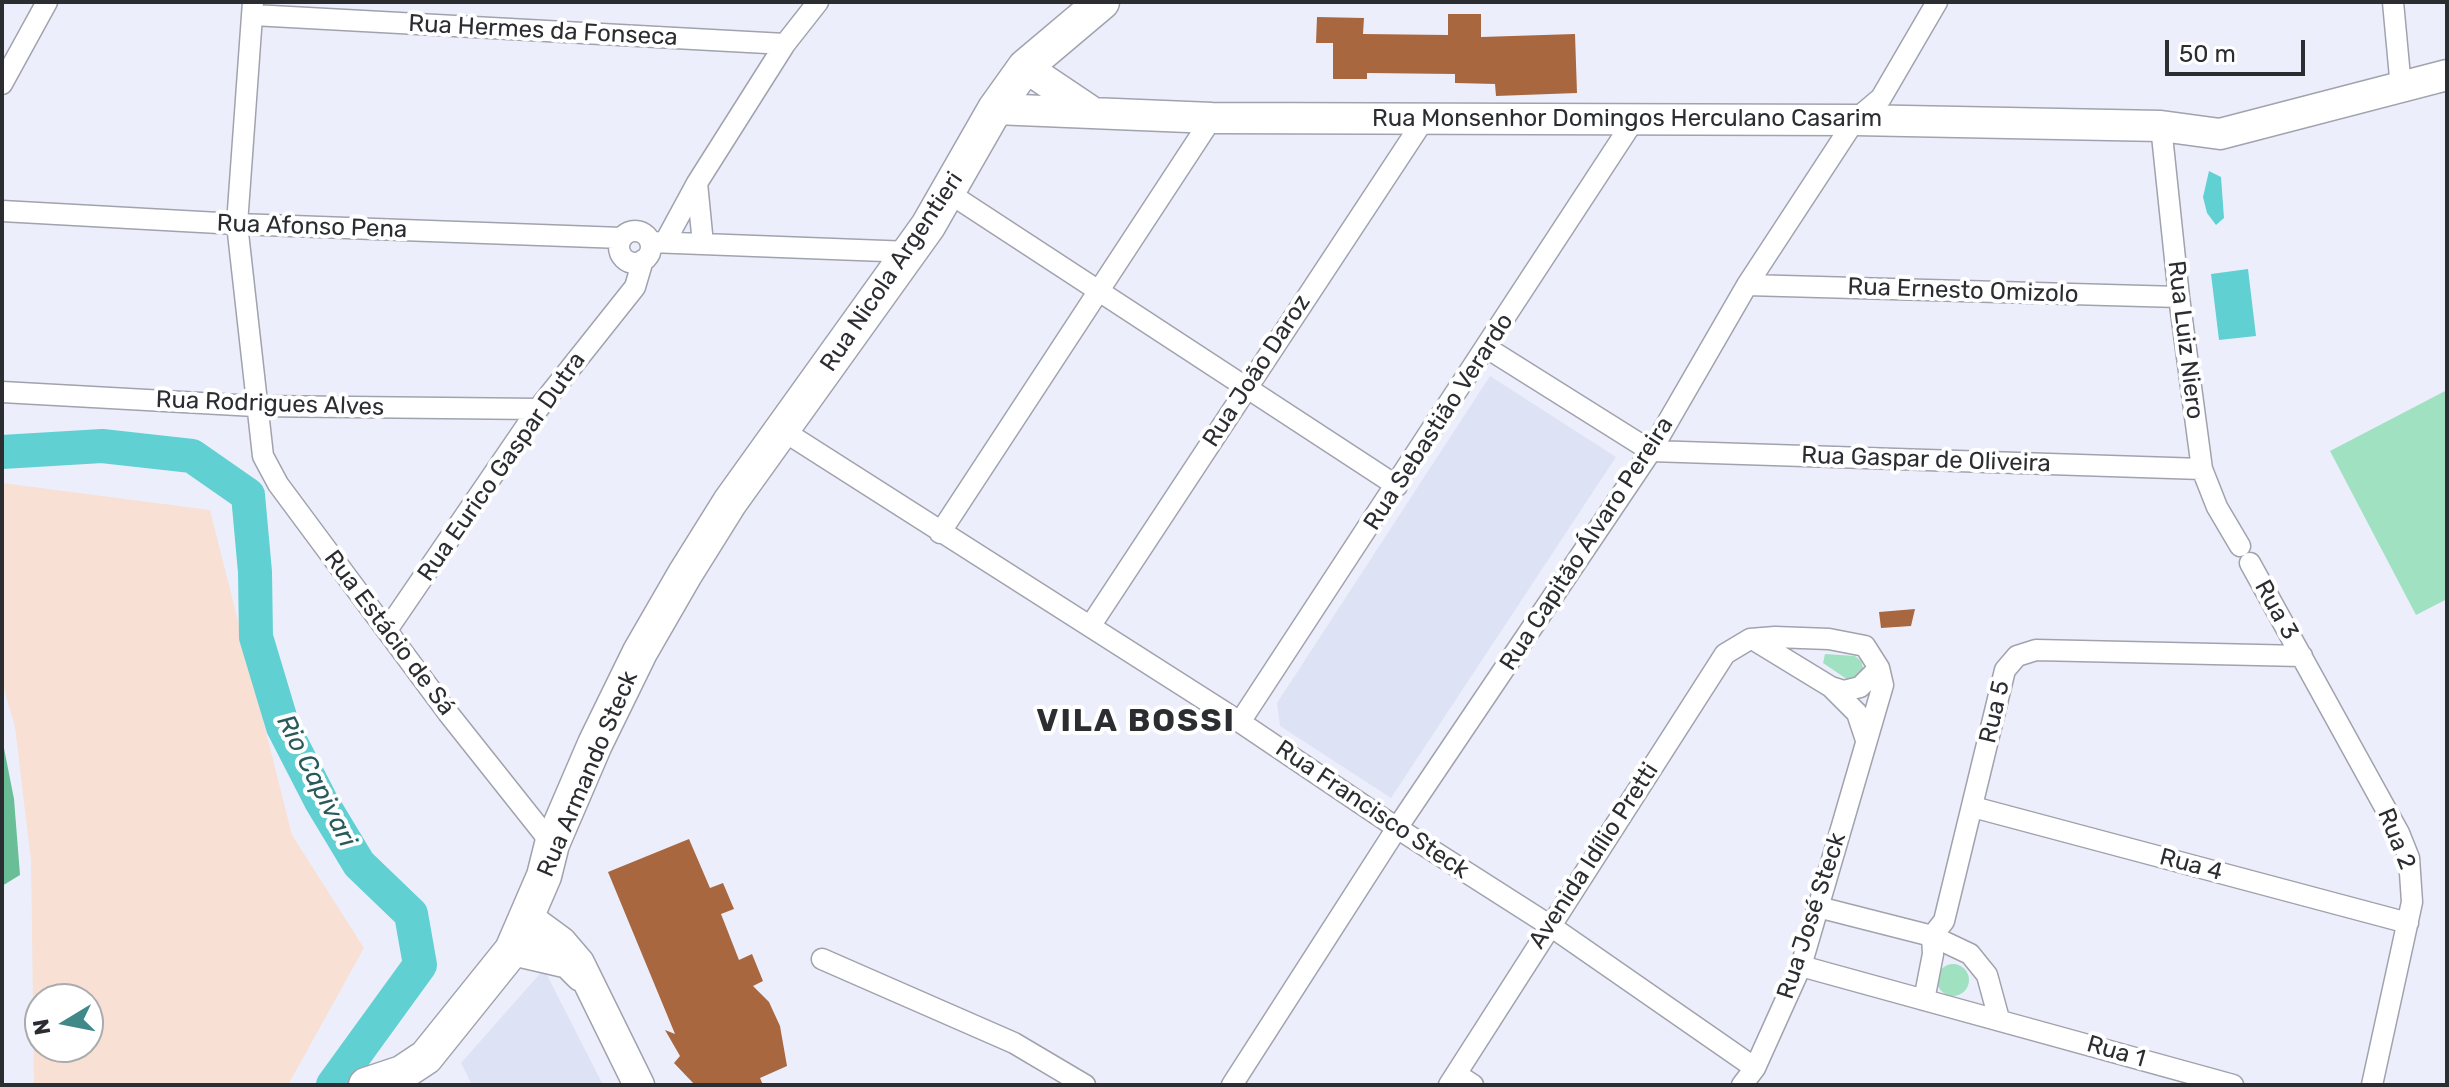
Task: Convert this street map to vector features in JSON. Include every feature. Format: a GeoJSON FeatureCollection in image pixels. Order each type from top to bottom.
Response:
{"type":"FeatureCollection","features":[{"type":"Feature","properties":{"kind":"main road","name":"Rua Nicola Argentieri"},"geometry":{"type":"LineString","coordinates":[[782,430],[911,252],[949,193],[995,109],[1025,67],[1102,2]]}},
{"type":"Feature","properties":{"kind":"main road","name":"Rua Monsenhor Domingos Herculano Casarim"},"geometry":{"type":"LineString","coordinates":[[1025,67],[1061,94],[1094,112]]}},
{"type":"Feature","properties":{"kind":"main road","name":"Rua Monsenhor Domingos Herculano Casarim"},"geometry":{"type":"LineString","coordinates":[[995,109],[1212,118],[1855,120],[2161,126],[2220,134],[2447,75]]}},
{"type":"Feature","properties":{"kind":"main road","name":"Rua Armando Steck"},"geometry":{"type":"LineString","coordinates":[[366,1085],[402,1073],[426,1057],[512,950],[544,876],[552,844],[640,652],[730,502],[782,430]]}},
{"type":"Feature","properties":{"kind":"main road"},"geometry":{"type":"LineString","coordinates":[[527,917],[561,942],[579,963],[639,1085]]}},
{"type":"Feature","properties":{"kind":"main road"},"geometry":{"type":"LineString","coordinates":[[512,950],[568,963],[588,983]]}},
{"type":"Feature","properties":{"kind":"street"},"geometry":{"type":"LineString","coordinates":[[2,84],[47,2]]}},
{"type":"Feature","properties":{"kind":"street","name":"Rua Eurico Gaspar Dutra"},"geometry":{"type":"LineString","coordinates":[[387,630],[538,409],[635,287],[641,248],[697,183],[785,44],[818,2]]}},
{"type":"Feature","properties":{"kind":"street","name":"Rua Capitão Álvaro Pereira"},"geometry":{"type":"LineString","coordinates":[[1232,1085],[1397,828],[1651,451],[1747,285],[1855,120],[1881,98],[1937,2]]}},
{"type":"Feature","properties":{"kind":"street"},"geometry":{"type":"LineString","coordinates":[[2393,2],[2401,88]]}},
{"type":"Feature","properties":{"kind":"street","name":"Rua Hermes da Fonseca"},"geometry":{"type":"LineString","coordinates":[[253,9],[785,44]]}},
{"type":"Feature","properties":{"kind":"street","name":"Rua Estácio de Sá"},"geometry":{"type":"LineString","coordinates":[[253,9],[237,224],[263,456],[278,484],[552,844]]}},
{"type":"Feature","properties":{"kind":"street"},"geometry":{"type":"LineString","coordinates":[[940,533],[1212,118]]}},
{"type":"Feature","properties":{"kind":"street","name":"Rua João Daroz"},"geometry":{"type":"LineString","coordinates":[[1091,625],[1425,118]]}},
{"type":"Feature","properties":{"kind":"street","name":"Rua Sebastião Verardo"},"geometry":{"type":"LineString","coordinates":[[1240,722],[1634,120]]}},
{"type":"Feature","properties":{"kind":"street","name":"Rua Luiz Niero"},"geometry":{"type":"LineString","coordinates":[[2161,126],[2179,297],[2202,469],[2217,507],[2245,555]]}},
{"type":"Feature","properties":{"kind":"street"},"geometry":{"type":"LineString","coordinates":[[697,183],[703,244]]}},
{"type":"Feature","properties":{"kind":"street"},"geometry":{"type":"LineString","coordinates":[[949,193],[1397,486]]}},
{"type":"Feature","properties":{"kind":"street","name":"Rua Afonso Pena"},"geometry":{"type":"LineString","coordinates":[[2,211],[641,248],[703,244],[911,252]]}},
{"type":"Feature","properties":{"kind":"street","name":"Rua Ernesto Omizolo"},"geometry":{"type":"LineString","coordinates":[[1747,285],[2179,297]]}},
{"type":"Feature","properties":{"kind":"street"},"geometry":{"type":"LineString","coordinates":[[1487,348],[1651,451]]}},
{"type":"Feature","properties":{"kind":"street","name":"Rua Rodrigues Alves"},"geometry":{"type":"LineString","coordinates":[[2,392],[255,406],[538,409]]}},
{"type":"Feature","properties":{"kind":"street","name":"Rua Francisco Steck"},"geometry":{"type":"LineString","coordinates":[[782,430],[1240,722],[1549,925],[1755,1068]]}},
{"type":"Feature","properties":{"kind":"street","name":"Rua Gaspar de Oliveira"},"geometry":{"type":"LineString","coordinates":[[1651,451],[2202,469]]}},
{"type":"Feature","properties":{"kind":"street","name":"Rua 3"},"geometry":{"type":"LineString","coordinates":[[2245,555],[2302,656]]}},
{"type":"Feature","properties":{"kind":"street"},"geometry":{"type":"LineString","coordinates":[[1804,669],[1804,651],[1815,638]]}},
{"type":"Feature","properties":{"kind":"street"},"geometry":{"type":"LineString","coordinates":[[1750,639],[1815,638],[1865,646],[1879,668],[1860,687],[1844,691],[1831,687]]}},
{"type":"Feature","properties":{"kind":"street"},"geometry":{"type":"LineString","coordinates":[[1750,639],[1831,687],[1857,713],[1866,740]]}},
{"type":"Feature","properties":{"kind":"street","name":"Avenida Idílio Pretti"},"geometry":{"type":"LineString","coordinates":[[1460,1081],[1549,925],[1717,665],[1734,647],[1750,639]]}},
{"type":"Feature","properties":{"kind":"street","name":"Rua 5"},"geometry":{"type":"LineString","coordinates":[[1924,1000],[1933,954],[1932,936],[1944,921],[2005,670],[2017,656],[2036,650],[2302,656]]}},
{"type":"Feature","properties":{"kind":"street","name":"Rua 2"},"geometry":{"type":"LineString","coordinates":[[2302,656],[2409,858],[2413,882],[2408,923],[2372,1085]]}},
{"type":"Feature","properties":{"kind":"street","name":"Rua José Steck"},"geometry":{"type":"LineString","coordinates":[[1742,1085],[1755,1068],[1801,966],[1883,685],[1879,668]]}},
{"type":"Feature","properties":{"kind":"street","name":"Rua 4"},"geometry":{"type":"LineString","coordinates":[[1973,807],[2408,923]]}},
{"type":"Feature","properties":{"kind":"street"},"geometry":{"type":"LineString","coordinates":[[1818,907],[1932,936],[1970,954],[1994,993],[1999,1019]]}},
{"type":"Feature","properties":{"kind":"street"},"geometry":{"type":"LineString","coordinates":[[822,959],[1014,1043],[1085,1085]]}},
{"type":"Feature","properties":{"kind":"street","name":"Rua 1"},"geometry":{"type":"LineString","coordinates":[[1801,966],[2233,1085]]}},
{"type":"Feature","properties":{"kind":"shaded area"},"geometry":{"type":"Polygon","coordinates":[[[1490,376],[1616,457],[1391,798],[1280,726],[1277,703],[1490,376]]]}},
{"type":"Feature","properties":{"kind":"shaded area"},"geometry":{"type":"Polygon","coordinates":[[[2,483],[210,510],[292,835],[364,948],[288,1085],[34,1085],[34,1063],[104,1063],[104,983],[33,983],[31,861],[15,727],[2,682],[2,483]]]}},
{"type":"Feature","properties":{"kind":"shaded area"},"geometry":{"type":"Polygon","coordinates":[[[544,969],[603,1085],[472,1085],[461,1063],[544,969]]]}},
{"type":"Feature","properties":{"kind":"green space"},"geometry":{"type":"Polygon","coordinates":[[[2447,390],[2447,599],[2416,615],[2330,451],[2447,390]]]}},
{"type":"Feature","properties":{"kind":"green space"},"geometry":{"type":"Polygon","coordinates":[[[1825,654],[1855,656],[1861,661],[1864,671],[1851,682],[1823,663],[1825,654]]]}},
{"type":"Feature","properties":{"kind":"green space"},"geometry":{"type":"Polygon","coordinates":[[[2,738],[14,799],[20,875],[2,886],[2,738]]]}},
{"type":"Feature","properties":{"kind":"green space"},"geometry":{"type":"Polygon","coordinates":[[[1953,964],[1964,969],[1969,980],[1964,991],[1953,996],[1942,991],[1937,980],[1942,969],[1953,964]]]}},
{"type":"Feature","properties":{"kind":"water"},"geometry":{"type":"Polygon","coordinates":[[[2209,171],[2221,177],[2224,218],[2216,225],[2207,213],[2203,197],[2209,171]]]}},
{"type":"Feature","properties":{"kind":"water"},"geometry":{"type":"Polygon","coordinates":[[[2248,269],[2256,336],[2219,340],[2211,274],[2248,269]]]}},
{"type":"Feature","properties":{"kind":"building"},"geometry":{"type":"Polygon","coordinates":[[[1448,14],[1481,14],[1481,37],[1575,34],[1577,93],[1496,96],[1495,84],[1455,83],[1455,74],[1367,73],[1367,79],[1333,79],[1333,43],[1316,43],[1317,17],[1364,18],[1363,34],[1448,35],[1448,14]]]}},
{"type":"Feature","properties":{"kind":"building"},"geometry":{"type":"Polygon","coordinates":[[[1915,609],[1911,626],[1881,628],[1879,612],[1915,609]]]}},
{"type":"Feature","properties":{"kind":"building"},"geometry":{"type":"Polygon","coordinates":[[[689,839],[710,888],[723,883],[734,909],[721,914],[739,960],[752,954],[763,981],[753,986],[769,1002],[780,1026],[787,1066],[760,1078],[763,1085],[695,1085],[674,1063],[680,1056],[665,1030],[675,1034],[608,872],[689,839]]]}},
{"type":"Feature","properties":{"kind":"waterway","name":"Rio Capivari"},"geometry":{"type":"LineString","coordinates":[[2,452],[102,446],[192,456],[248,495],[255,572],[256,637],[283,727],[321,801],[359,864],[411,914],[420,965],[333,1085]]}},
{"type":"Feature","properties":{"kind":"district","name":"VILA BOSSI"},"geometry":{"type":"Point","coordinates":[1136,722]}}]}
